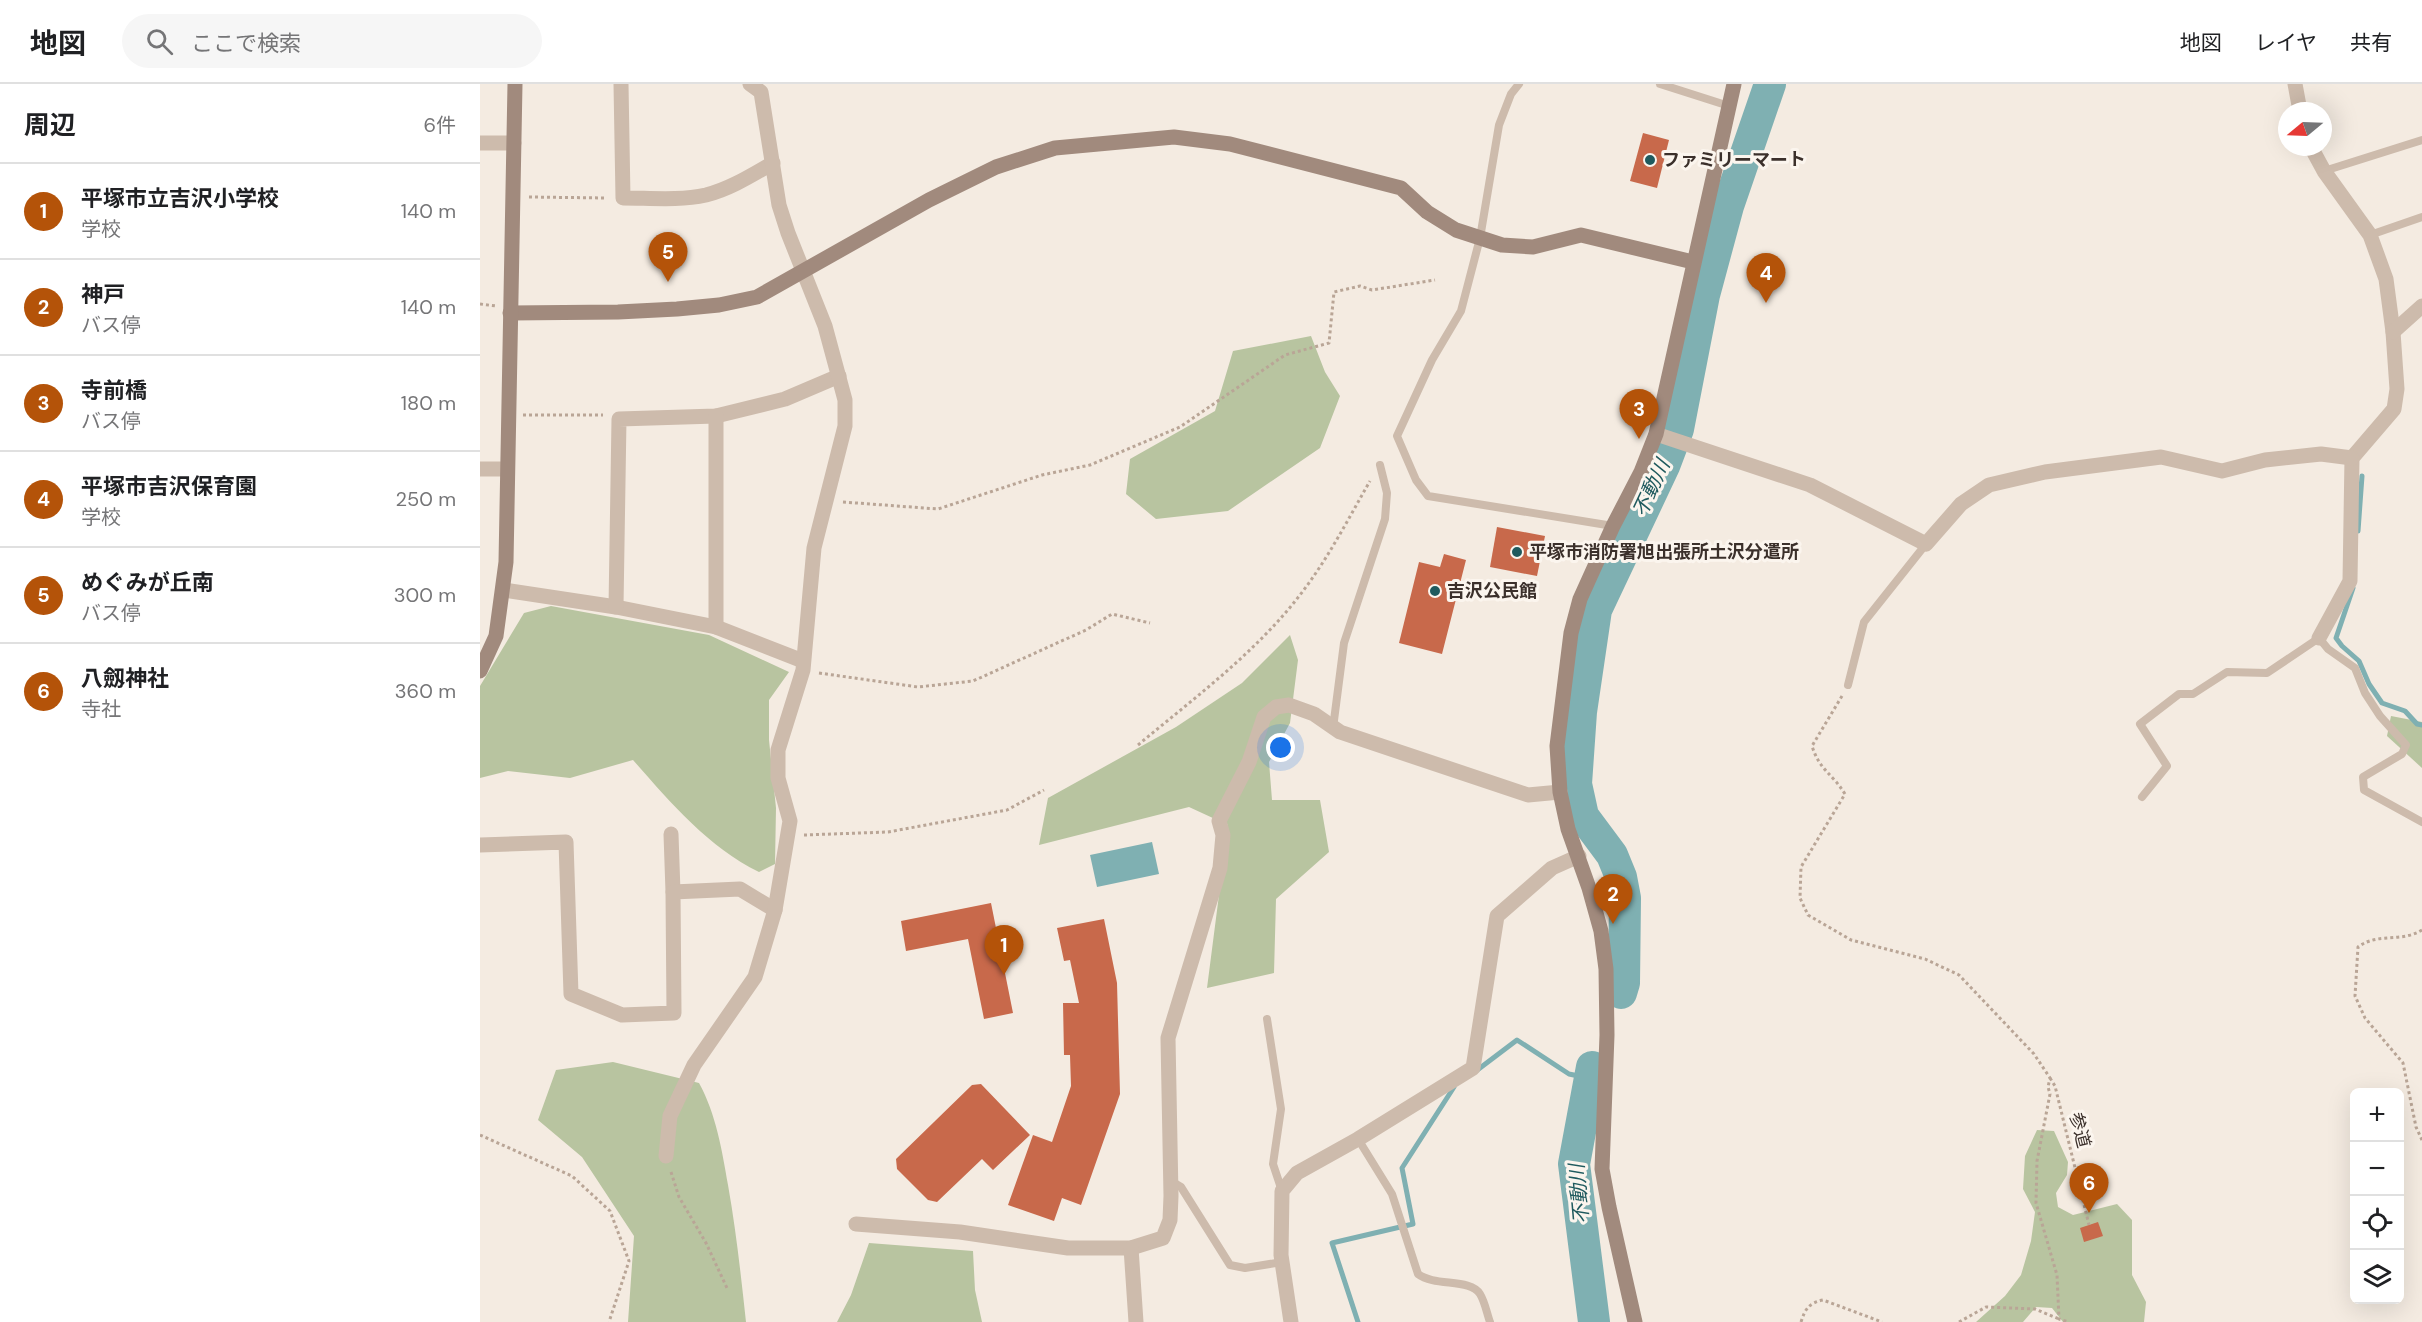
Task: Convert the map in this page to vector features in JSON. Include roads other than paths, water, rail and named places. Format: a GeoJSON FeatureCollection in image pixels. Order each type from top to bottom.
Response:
{"type":"FeatureCollection","features":[{"type":"Feature","properties":{"kind":"street"},"geometry":{"type":"LineString","coordinates":[[480,671],[496,636],[504,590],[515,84]]}},
{"type":"Feature","properties":{"kind":"street"},"geometry":{"type":"LineString","coordinates":[[621,84],[623,198],[679,199],[706,195],[735,184],[773,163]]}},
{"type":"Feature","properties":{"kind":"street"},"geometry":{"type":"LineString","coordinates":[[666,1156],[669,1116],[694,1065],[754,977],[775,910],[790,820],[778,778],[778,750],[803,666],[813,548],[845,426],[845,400],[825,326],[779,205],[761,92],[750,84]]}},
{"type":"Feature","properties":{"kind":"street"},"geometry":{"type":"LineString","coordinates":[[1635,1322],[1602,1169],[1607,1035],[1606,969],[1600,931],[1579,856],[1568,829],[1560,792],[1557,746],[1571,633],[1580,599],[1613,526],[1641,472],[1656,434],[1734,84]]}},
{"type":"Feature","properties":{"kind":"street"},"geometry":{"type":"LineString","coordinates":[[2295,84],[2298,102]]}},
{"type":"Feature","properties":{"kind":"street"},"geometry":{"type":"LineString","coordinates":[[510,312],[618,312],[719,305],[756,297],[929,200],[996,167],[1055,148],[1174,137],[1230,144],[1401,188],[1428,212],[1456,230],[1502,245],[1533,247],[1581,235],[1694,262]]}},
{"type":"Feature","properties":{"kind":"street"},"geometry":{"type":"LineString","coordinates":[[480,143],[514,143]]}},
{"type":"Feature","properties":{"kind":"street"},"geometry":{"type":"LineString","coordinates":[[2316,156],[2370,235],[2386,279],[2397,389],[2394,409],[2352,458],[2350,581],[2319,638]]}},
{"type":"Feature","properties":{"kind":"street"},"geometry":{"type":"LineString","coordinates":[[2393,332],[2422,306]]}},
{"type":"Feature","properties":{"kind":"street"},"geometry":{"type":"LineString","coordinates":[[616,607],[620,419],[716,416],[785,399],[839,376]]}},
{"type":"Feature","properties":{"kind":"street"},"geometry":{"type":"LineString","coordinates":[[716,416],[716,627]]}},
{"type":"Feature","properties":{"kind":"street"},"geometry":{"type":"LineString","coordinates":[[1656,434],[1810,485],[1926,544],[1961,504],[1989,485],[2045,472],[2161,457],[2222,471],[2265,460],[2321,454],[2352,458]]}},
{"type":"Feature","properties":{"kind":"street"},"geometry":{"type":"LineString","coordinates":[[480,469],[507,469]]}},
{"type":"Feature","properties":{"kind":"street"},"geometry":{"type":"LineString","coordinates":[[504,590],[616,607],[716,627],[803,666]]}},
{"type":"Feature","properties":{"kind":"street"},"geometry":{"type":"LineString","coordinates":[[856,1224],[960,1232],[1068,1248],[1131,1248],[1163,1238],[1170,1220],[1171,1181],[1168,1038],[1220,868],[1223,835],[1219,821],[1249,762],[1264,717],[1276,707],[1289,705],[1314,714],[1333,729],[1528,795],[1560,792]]}},
{"type":"Feature","properties":{"kind":"street"},"geometry":{"type":"LineString","coordinates":[[480,845],[566,842],[571,994],[622,1015],[674,1013],[670,834]]}},
{"type":"Feature","properties":{"kind":"street"},"geometry":{"type":"LineString","coordinates":[[1291,1322],[1282,1262],[1282,1191],[1296,1173],[1358,1139],[1473,1068],[1497,916],[1552,868],[1579,856]]}},
{"type":"Feature","properties":{"kind":"street"},"geometry":{"type":"LineString","coordinates":[[673,892],[740,890],[775,910]]}},
{"type":"Feature","properties":{"kind":"street"},"geometry":{"type":"LineString","coordinates":[[1131,1248],[1137,1322]]}},
{"type":"Feature","properties":{"kind":"lane"},"geometry":{"type":"LineString","coordinates":[[1519,84],[1511,94],[1499,125],[1480,238],[1461,311],[1432,360],[1397,436],[1416,480],[1428,496],[1613,526]]}},
{"type":"Feature","properties":{"kind":"lane"},"geometry":{"type":"LineString","coordinates":[[1660,84],[1729,106]]}},
{"type":"Feature","properties":{"kind":"lane"},"geometry":{"type":"LineString","coordinates":[[2324,171],[2422,140]]}},
{"type":"Feature","properties":{"kind":"lane"},"geometry":{"type":"LineString","coordinates":[[2370,235],[2422,217]]}},
{"type":"Feature","properties":{"kind":"lane"},"geometry":{"type":"LineString","coordinates":[[1333,729],[1344,643],[1385,519],[1387,493],[1380,465]]}},
{"type":"Feature","properties":{"kind":"lane"},"geometry":{"type":"LineString","coordinates":[[1848,685],[1864,622],[1926,544]]}},
{"type":"Feature","properties":{"kind":"lane"},"geometry":{"type":"LineString","coordinates":[[2142,797],[2167,766],[2140,724],[2179,694],[2193,694],[2227,672],[2267,674],[2319,638],[2328,649],[2355,668],[2365,693],[2380,716],[2406,745],[2402,754],[2363,777],[2364,790],[2422,822]]}},
{"type":"Feature","properties":{"kind":"lane"},"geometry":{"type":"LineString","coordinates":[[1267,1019],[1281,1109],[1273,1164],[1282,1191]]}},
{"type":"Feature","properties":{"kind":"lane"},"geometry":{"type":"LineString","coordinates":[[1358,1139],[1392,1194],[1418,1274],[1427,1281],[1469,1286],[1480,1293],[1490,1322]]}},
{"type":"Feature","properties":{"kind":"lane"},"geometry":{"type":"LineString","coordinates":[[1171,1181],[1181,1187],[1230,1265],[1245,1268],[1282,1262]]}},
{"type":"Feature","properties":{"kind":"water"},"geometry":{"type":"Polygon","coordinates":[[[1152,842],[1159,874],[1097,887],[1090,855],[1152,842]]]}},
{"type":"Feature","properties":{"kind":"waterway","name":"不動川"},"geometry":{"type":"LineString","coordinates":[[1621,993],[1624,983],[1625,898],[1621,877],[1612,855],[1583,816],[1576,784],[1581,712],[1596,610],[1664,466],[1678,429],[1704,295],[1728,206],[1770,84]]}},
{"type":"Feature","properties":{"kind":"waterway"},"geometry":{"type":"LineString","coordinates":[[2358,531],[2362,476]]}},
{"type":"Feature","properties":{"kind":"waterway"},"geometry":{"type":"LineString","coordinates":[[2353,588],[2336,638],[2359,661],[2369,684],[2382,703],[2405,711],[2417,724],[2422,725]]}},
{"type":"Feature","properties":{"kind":"waterway"},"geometry":{"type":"LineString","coordinates":[[1476,1071],[1517,1040],[1569,1074],[1588,1078]]}},
{"type":"Feature","properties":{"kind":"waterway","name":"不動川"},"geometry":{"type":"LineString","coordinates":[[1592,1067],[1574,1164],[1594,1322]]}},
{"type":"Feature","properties":{"kind":"waterway"},"geometry":{"type":"LineString","coordinates":[[1358,1322],[1332,1243],[1413,1224],[1402,1168],[1454,1087]]}},
{"type":"Feature","properties":{"kind":"place","name":"ファミリーマート"},"geometry":{"type":"Point","coordinates":[1650,160]}},
{"type":"Feature","properties":{"kind":"place","name":"めぐみが丘南"},"geometry":{"type":"Point","coordinates":[668,282]}},
{"type":"Feature","properties":{"kind":"place","name":"平塚市吉沢保育園"},"geometry":{"type":"Point","coordinates":[1766,303]}},
{"type":"Feature","properties":{"kind":"place","name":"寺前橋"},"geometry":{"type":"Point","coordinates":[1639,439]}},
{"type":"Feature","properties":{"kind":"place","name":"平塚市消防署旭出張所土沢分遣所"},"geometry":{"type":"Point","coordinates":[1517,552]}},
{"type":"Feature","properties":{"kind":"place","name":"吉沢公民館"},"geometry":{"type":"Point","coordinates":[1435,591]}},
{"type":"Feature","properties":{"kind":"place","name":"神戸"},"geometry":{"type":"Point","coordinates":[1613,924]}},
{"type":"Feature","properties":{"kind":"place","name":"平塚市立吉沢小学校"},"geometry":{"type":"Point","coordinates":[1004,975]}},
{"type":"Feature","properties":{"kind":"place","name":"八劔神社"},"geometry":{"type":"Point","coordinates":[2089,1213]}}]}
